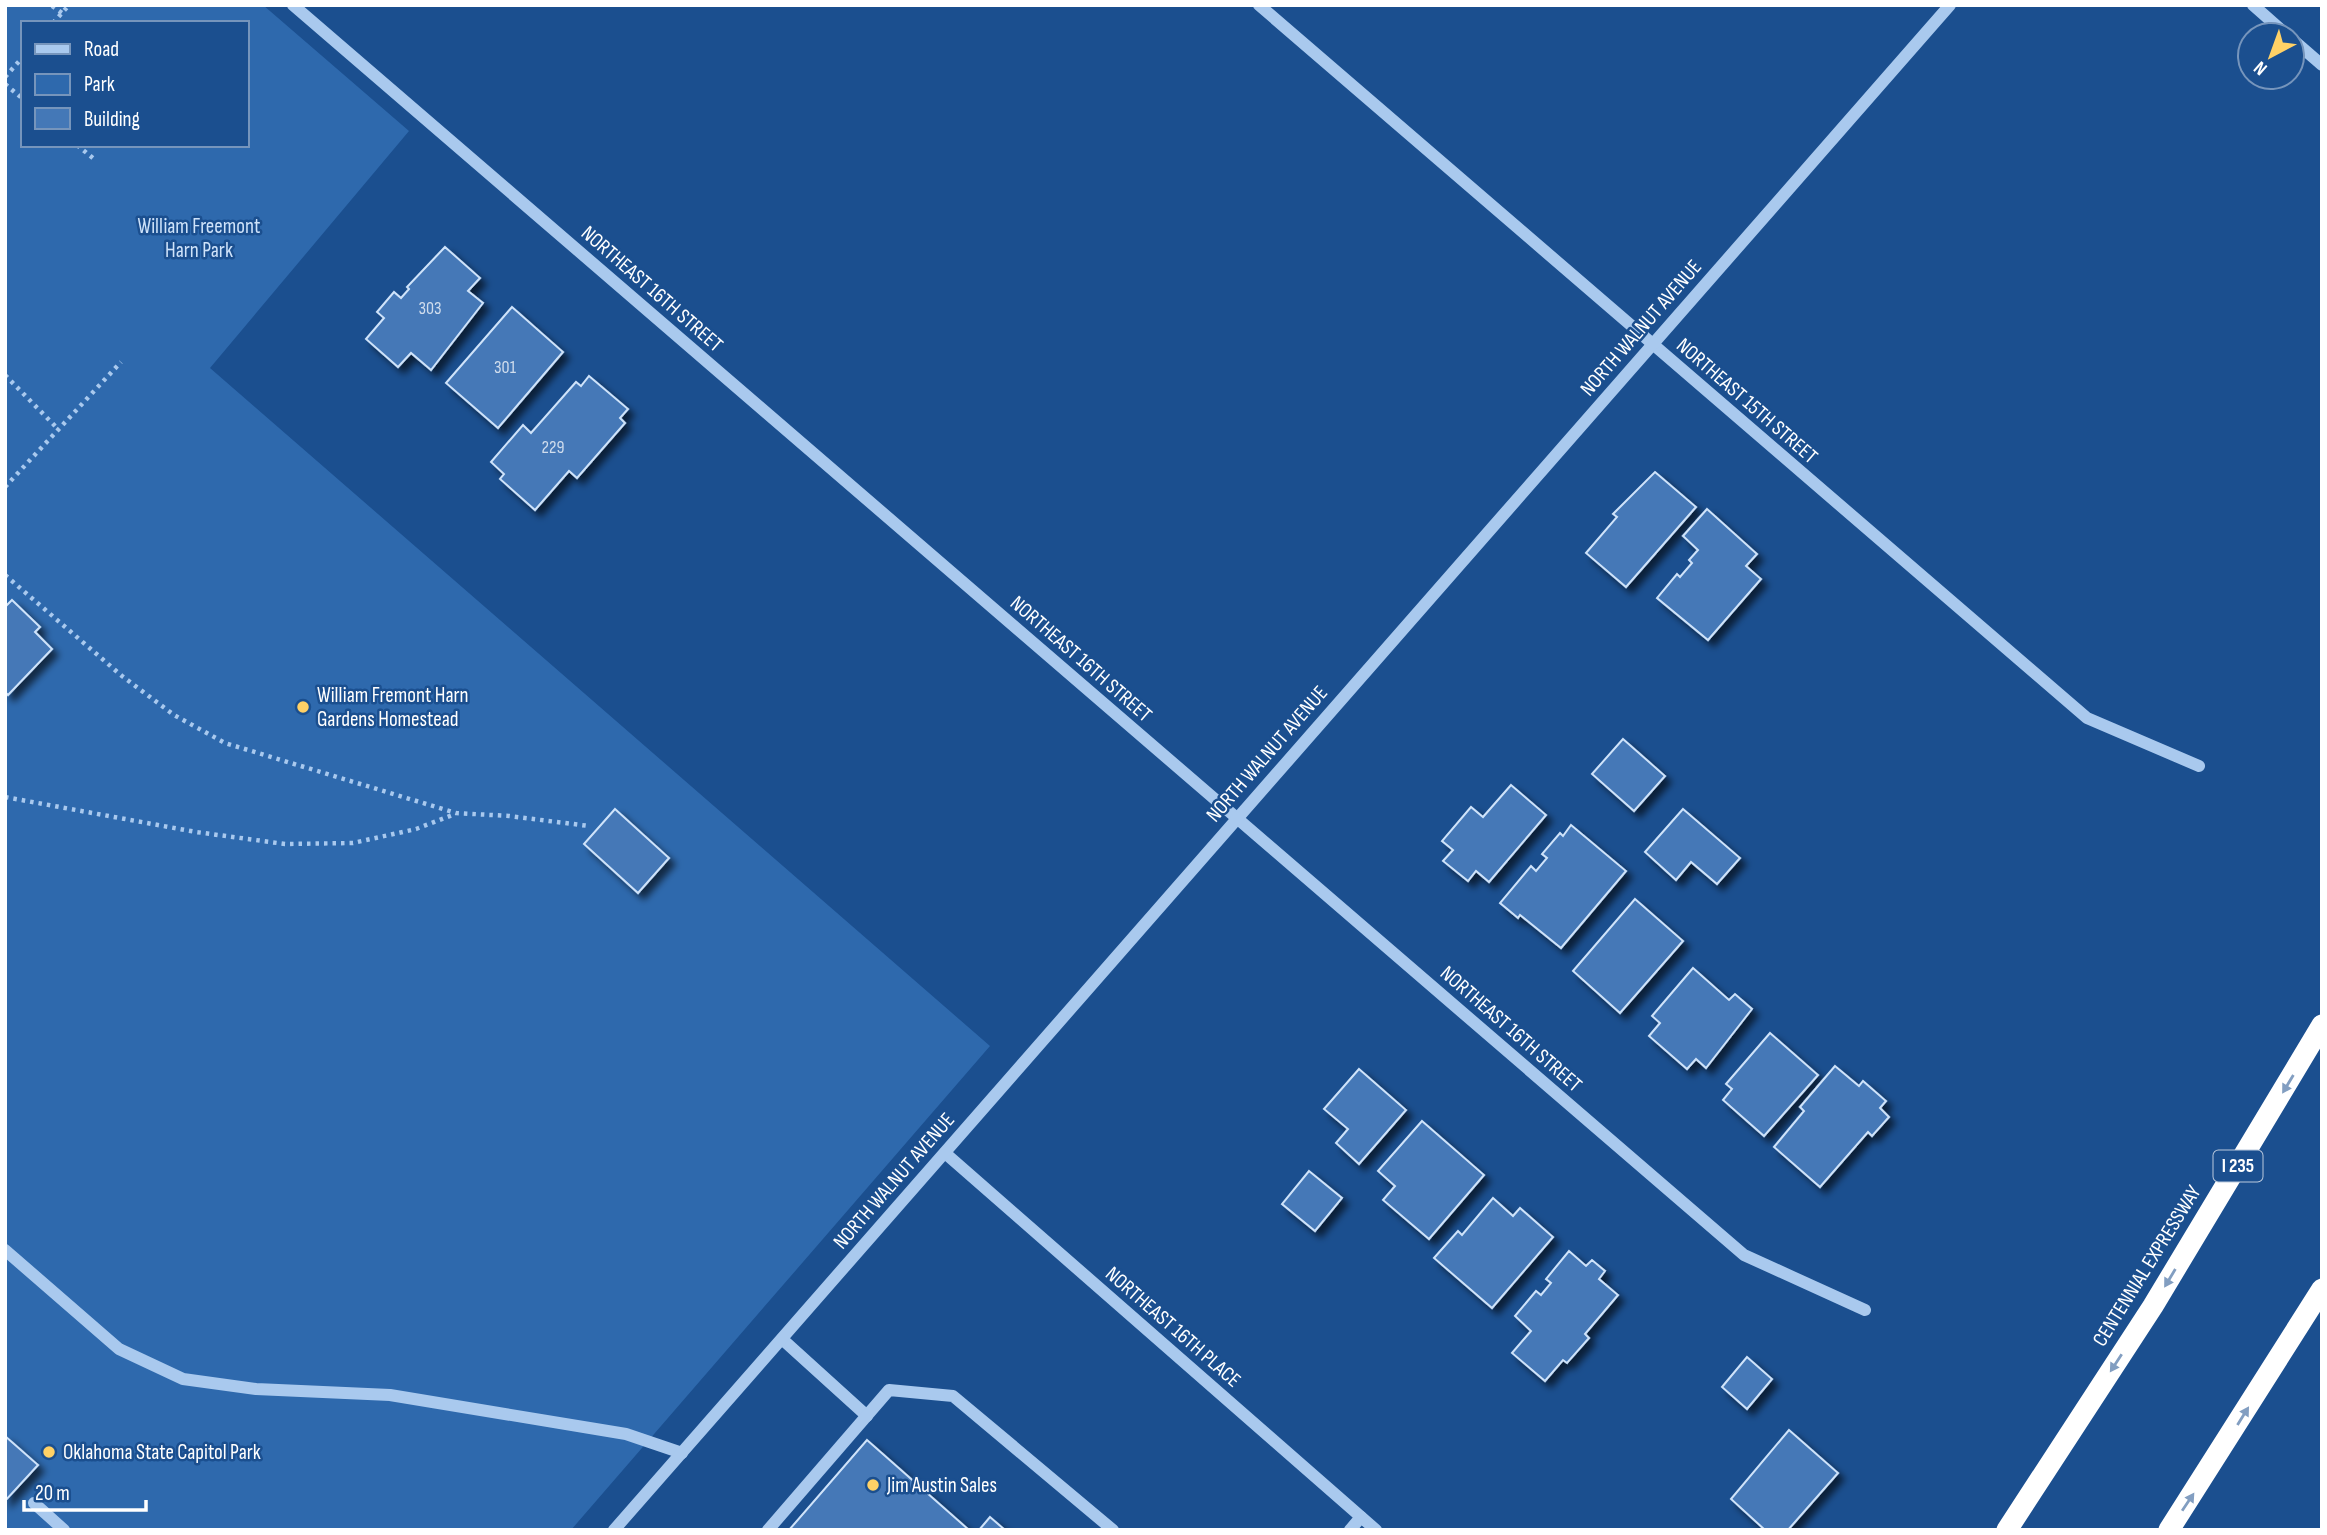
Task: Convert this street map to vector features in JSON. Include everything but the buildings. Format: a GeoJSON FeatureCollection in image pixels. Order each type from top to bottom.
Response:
{"type":"FeatureCollection","features":[{"type":"Feature","properties":{"kind":"highway","name":"CENTENNIAL EXPRESSWAY"},"geometry":{"type":"LineString","coordinates":[[2007,1530],[2153,1306],[2322,1024]]}},
{"type":"Feature","properties":{"kind":"highway"},"geometry":{"type":"LineString","coordinates":[[2169,1530],[2322,1289]]}},
{"type":"Feature","properties":{"kind":"street","name":"NORTHEAST 16TH STREET"},"geometry":{"type":"LineString","coordinates":[[293,5],[1744,1255],[1865,1310]]}},
{"type":"Feature","properties":{"kind":"street","name":"NORTHEAST 15TH STREET"},"geometry":{"type":"LineString","coordinates":[[1259,5],[2087,718],[2199,766]]}},
{"type":"Feature","properties":{"kind":"street","name":"NORTH WALNUT AVENUE"},"geometry":{"type":"LineString","coordinates":[[614,1530],[1950,5]]}},
{"type":"Feature","properties":{"kind":"street"},"geometry":{"type":"LineString","coordinates":[[2253,5],[2271,21]]}},
{"type":"Feature","properties":{"kind":"street"},"geometry":{"type":"LineString","coordinates":[[2306,51],[2322,65]]}},
{"type":"Feature","properties":{"kind":"street","name":"NORTHEAST 16TH PLACE"},"geometry":{"type":"LineString","coordinates":[[945,1153],[1376,1530]]}},
{"type":"Feature","properties":{"kind":"street"},"geometry":{"type":"LineString","coordinates":[[5,1250],[119,1349],[183,1379],[256,1389],[390,1395],[626,1434],[682,1453]]}},
{"type":"Feature","properties":{"kind":"street"},"geometry":{"type":"LineString","coordinates":[[782,1339],[867,1416]]}},
{"type":"Feature","properties":{"kind":"street"},"geometry":{"type":"LineString","coordinates":[[768,1530],[889,1390],[953,1396],[1113,1530]]}},
{"type":"Feature","properties":{"kind":"street"},"geometry":{"type":"LineString","coordinates":[[34,1503],[64,1530]]}},
{"type":"Feature","properties":{"kind":"street"},"geometry":{"type":"LineString","coordinates":[[1350,1530],[1361,1517]]}},
{"type":"Feature","properties":{"kind":"path"},"geometry":{"type":"LineString","coordinates":[[56,21],[69,5]]}},
{"type":"Feature","properties":{"kind":"path"},"geometry":{"type":"LineString","coordinates":[[52,6],[62,13]]}},
{"type":"Feature","properties":{"kind":"path"},"geometry":{"type":"LineString","coordinates":[[5,77],[21,59]]}},
{"type":"Feature","properties":{"kind":"path"},"geometry":{"type":"LineString","coordinates":[[5,84],[21,97]]}},
{"type":"Feature","properties":{"kind":"path"},"geometry":{"type":"LineString","coordinates":[[79,147],[94,159]]}},
{"type":"Feature","properties":{"kind":"path"},"geometry":{"type":"LineString","coordinates":[[5,488],[57,428],[121,362]]}},
{"type":"Feature","properties":{"kind":"path"},"geometry":{"type":"LineString","coordinates":[[5,375],[57,428]]}},
{"type":"Feature","properties":{"kind":"path"},"geometry":{"type":"LineString","coordinates":[[5,575],[122,676],[174,715],[225,743],[456,813],[509,816],[589,826]]}},
{"type":"Feature","properties":{"kind":"path"},"geometry":{"type":"LineString","coordinates":[[5,797],[196,832],[285,844],[353,843],[415,829],[456,813]]}},
{"type":"Feature","properties":{"kind":"green space","name":"William Fremont Harn Gardens Homestead"},"geometry":{"type":"Polygon","coordinates":[[[5,5],[263,5],[409,131],[210,368],[990,1046],[571,1530],[5,1530],[5,5]]]}},
{"type":"Feature","properties":{"kind":"place","name":"William Fremont Harn Gardens Homestead"},"geometry":{"type":"Point","coordinates":[303,707]}},
{"type":"Feature","properties":{"kind":"place","name":"Oklahoma State Capitol Park"},"geometry":{"type":"Point","coordinates":[49,1452]}},
{"type":"Feature","properties":{"kind":"place","name":"Jim Austin Sales"},"geometry":{"type":"Point","coordinates":[873,1485]}},
{"type":"Feature","properties":{"kind":"park label","name":"William Freemont Harn Park"},"geometry":{"type":"Point","coordinates":[199,238]}}]}
